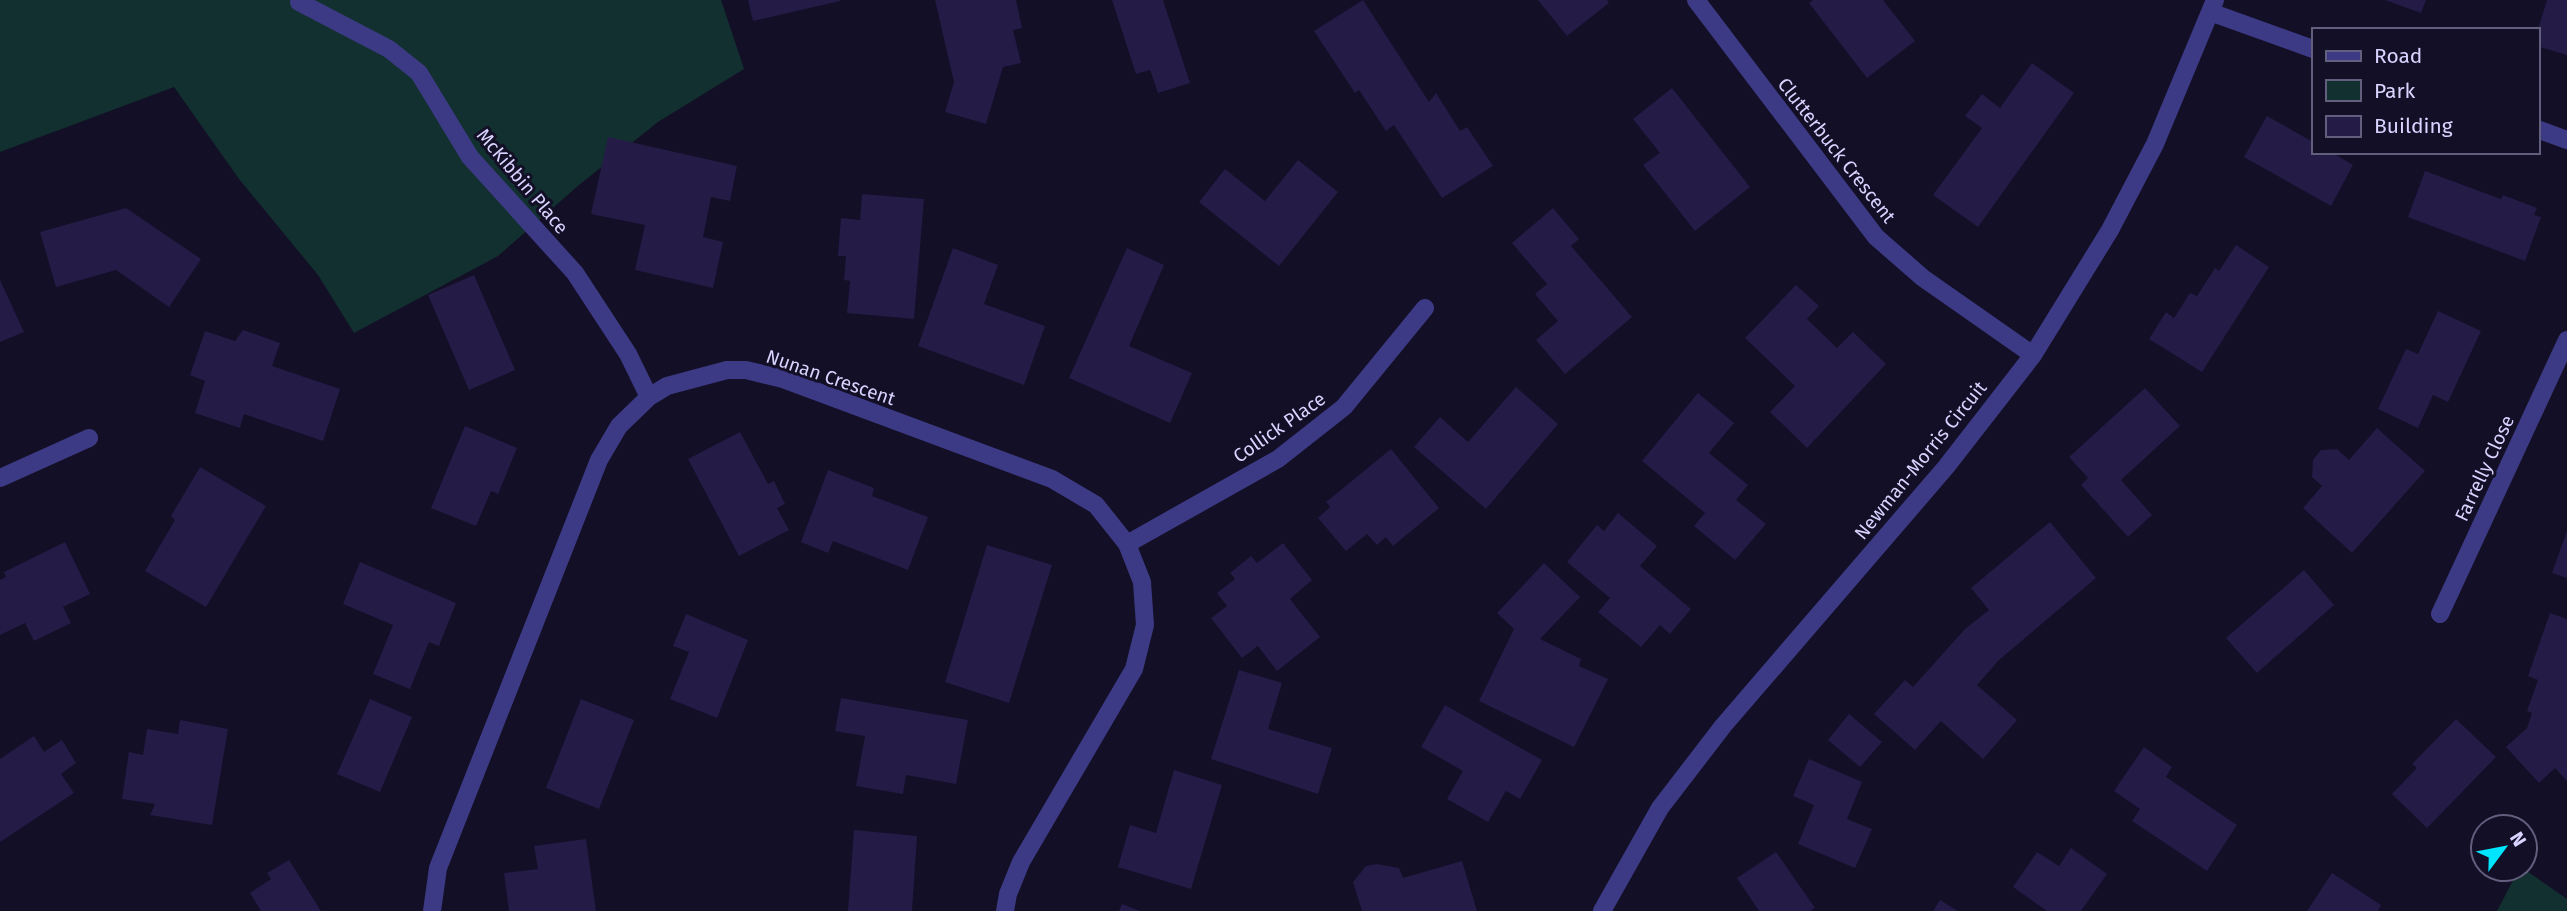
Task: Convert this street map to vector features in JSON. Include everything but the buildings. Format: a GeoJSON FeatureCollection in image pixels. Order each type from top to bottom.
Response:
{"type":"FeatureCollection","features":[{"type":"Feature","properties":{"kind":"street","name":"Clutterbuck Crescent"},"geometry":{"type":"LineString","coordinates":[[1696,0],[1876,237],[1923,278],[2033,355]]}},
{"type":"Feature","properties":{"kind":"street","name":"McKibbin Place"},"geometry":{"type":"LineString","coordinates":[[299,2],[389,49],[419,73],[470,157],[575,273],[628,354],[649,397]]}},
{"type":"Feature","properties":{"kind":"street","name":"Newman-Morris Circuit"},"geometry":{"type":"LineString","coordinates":[[1602,911],[1660,808],[1723,726],[1946,467],[2033,355],[2110,230],[2155,144],[2212,6]]}},
{"type":"Feature","properties":{"kind":"street"},"geometry":{"type":"LineString","coordinates":[[2212,6],[2312,49]]}},
{"type":"Feature","properties":{"kind":"street"},"geometry":{"type":"LineString","coordinates":[[2539,130],[2567,140]]}},
{"type":"Feature","properties":{"kind":"street","name":"Collick Place"},"geometry":{"type":"LineString","coordinates":[[1127,544],[1278,459],[1344,407],[1425,308]]}},
{"type":"Feature","properties":{"kind":"street","name":"Farrelly Close"},"geometry":{"type":"LineString","coordinates":[[2440,614],[2567,340]]}},
{"type":"Feature","properties":{"kind":"street","name":"Nunan Crescent"},"geometry":{"type":"LineString","coordinates":[[432,911],[438,867],[599,460],[619,426],[649,397],[667,386],[727,370],[746,370],[783,379],[1052,480],[1096,505],[1127,544],[1142,582],[1145,625],[1134,669],[1021,862],[1008,894],[1005,911]]}},
{"type":"Feature","properties":{"kind":"street"},"geometry":{"type":"LineString","coordinates":[[0,478],[89,438]]}},
{"type":"Feature","properties":{"kind":"green space"},"geometry":{"type":"Polygon","coordinates":[[[0,0],[721,0],[744,69],[658,122],[579,185],[498,256],[354,333],[318,275],[239,179],[174,87],[0,152],[0,0]]]}},
{"type":"Feature","properties":{"kind":"green space"},"geometry":{"type":"Polygon","coordinates":[[[2539,879],[2567,899],[2567,911],[2497,911],[2512,883],[2539,883],[2539,879]]]}}]}
